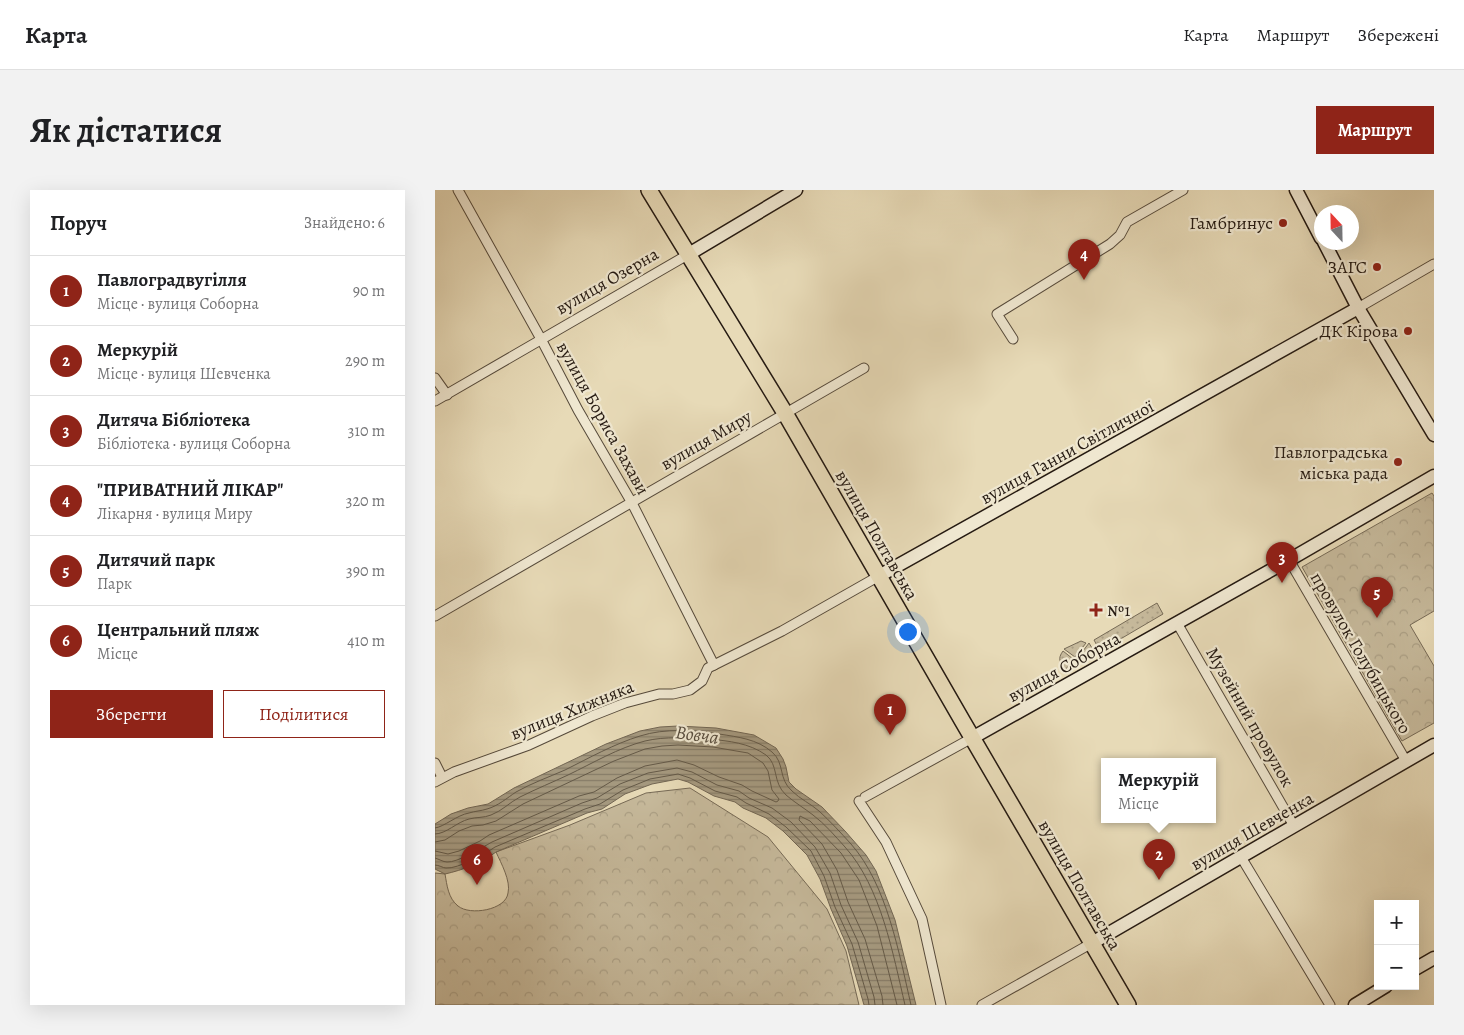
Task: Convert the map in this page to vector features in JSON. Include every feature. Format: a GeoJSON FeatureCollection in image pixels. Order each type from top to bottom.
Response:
{"type":"FeatureCollection","features":[{"type":"Feature","properties":{"kind":"main road","name":"вулиця Полтавська"},"geometry":{"type":"LineString","coordinates":[[649,190],[785,413],[1128,1005]]}},
{"type":"Feature","properties":{"kind":"street","name":"вулиця Бориса Захави"},"geometry":{"type":"LineString","coordinates":[[458,190],[541,339],[578,410],[632,503],[714,665]]}},
{"type":"Feature","properties":{"kind":"street","name":"вулиця Озерна"},"geometry":{"type":"LineString","coordinates":[[435,401],[796,190]]}},
{"type":"Feature","properties":{"kind":"street"},"geometry":{"type":"LineString","coordinates":[[1013,339],[997,314],[1110,244],[1120,235],[1127,222],[1183,190]]}},
{"type":"Feature","properties":{"kind":"street"},"geometry":{"type":"LineString","coordinates":[[1296,190],[1314,225]]}},
{"type":"Feature","properties":{"kind":"street"},"geometry":{"type":"LineString","coordinates":[[1328,250],[1358,308],[1434,435]]}},
{"type":"Feature","properties":{"kind":"street","name":"вулиця Ганни Світличної"},"geometry":{"type":"LineString","coordinates":[[714,665],[782,631],[1210,392],[1434,264]]}},
{"type":"Feature","properties":{"kind":"street","name":"вулиця Миру"},"geometry":{"type":"LineString","coordinates":[[435,616],[864,368]]}},
{"type":"Feature","properties":{"kind":"street"},"geometry":{"type":"LineString","coordinates":[[435,378],[447,395]]}},
{"type":"Feature","properties":{"kind":"street","name":"вулиця Соборна"},"geometry":{"type":"LineString","coordinates":[[941,1005],[921,919],[886,842],[862,799],[1289,560],[1434,476]]}},
{"type":"Feature","properties":{"kind":"street","name":"провулок Голубицького"},"geometry":{"type":"LineString","coordinates":[[1289,560],[1406,762]]}},
{"type":"Feature","properties":{"kind":"street","name":"Музейний провулок"},"geometry":{"type":"LineString","coordinates":[[1177,623],[1294,826]]}},
{"type":"Feature","properties":{"kind":"street","name":"вулиця Хижняка"},"geometry":{"type":"LineString","coordinates":[[439,780],[469,766],[529,745],[625,703],[659,694],[673,694],[690,690],[702,681],[708,668],[714,665]]}},
{"type":"Feature","properties":{"kind":"street","name":"вулиця Шевченка"},"geometry":{"type":"LineString","coordinates":[[982,1005],[1406,762],[1432,749]]}},
{"type":"Feature","properties":{"kind":"street"},"geometry":{"type":"LineString","coordinates":[[435,763],[439,780]]}},
{"type":"Feature","properties":{"kind":"street"},"geometry":{"type":"LineString","coordinates":[[1241,857],[1330,1005]]}},
{"type":"Feature","properties":{"kind":"street"},"geometry":{"type":"LineString","coordinates":[[1419,967],[1434,958]]}},
{"type":"Feature","properties":{"kind":"street"},"geometry":{"type":"LineString","coordinates":[[1355,1005],[1379,990]]}},
{"type":"Feature","properties":{"kind":"green space"},"geometry":{"type":"Polygon","coordinates":[[[1432,493],[1434,496],[1434,611],[1410,625],[1434,666],[1434,723],[1402,741],[1302,567],[1432,493]]]}},
{"type":"Feature","properties":{"kind":"green space"},"geometry":{"type":"Polygon","coordinates":[[[1157,603],[1163,614],[1100,651],[1094,640],[1157,603]]]}},
{"type":"Feature","properties":{"kind":"green space"},"geometry":{"type":"Polygon","coordinates":[[[1081,641],[1086,643],[1075,657],[1064,649],[1081,641]]]}},
{"type":"Feature","properties":{"kind":"green space"},"geometry":{"type":"Polygon","coordinates":[[[1089,643],[1095,653],[1082,662],[1077,659],[1089,643]]]}},
{"type":"Feature","properties":{"kind":"green space"},"geometry":{"type":"Polygon","coordinates":[[[1063,651],[1073,659],[1066,669],[1060,661],[1063,651]]]}},
{"type":"Feature","properties":{"kind":"green space"},"geometry":{"type":"Polygon","coordinates":[[[690,788],[768,837],[827,909],[846,951],[859,1005],[435,1005],[435,873],[445,874],[450,895],[458,906],[471,911],[487,910],[501,904],[506,899],[509,888],[505,872],[496,852],[570,825],[646,793],[690,788]]]}},
{"type":"Feature","properties":{"kind":"water","name":"Вовча"},"geometry":{"type":"Polygon","coordinates":[[[678,726],[716,728],[754,735],[776,748],[783,759],[789,782],[822,807],[866,855],[876,871],[895,920],[916,1005],[864,1005],[847,946],[820,879],[807,855],[783,831],[766,818],[743,808],[735,802],[714,796],[688,782],[678,779],[652,784],[625,794],[602,809],[587,813],[496,852],[484,860],[465,868],[445,874],[435,869],[435,824],[451,814],[488,804],[514,788],[606,744],[640,731],[678,726]]]}},
{"type":"Feature","properties":{"kind":"place","name":"Гамбринус"},"geometry":{"type":"Point","coordinates":[1283,223]}},
{"type":"Feature","properties":{"kind":"place","name":"ЗАГС"},"geometry":{"type":"Point","coordinates":[1377,267]}},
{"type":"Feature","properties":{"kind":"place","name":"\"ПРИВАТНИЙ ЛІКАР\""},"geometry":{"type":"Point","coordinates":[1084,280]}},
{"type":"Feature","properties":{"kind":"place","name":"ДК Кірова"},"geometry":{"type":"Point","coordinates":[1408,331]}},
{"type":"Feature","properties":{"kind":"place","name":"Павлоградська міська рада"},"geometry":{"type":"Point","coordinates":[1398,462]}},
{"type":"Feature","properties":{"kind":"place","name":"Дитяча Бiблiотека"},"geometry":{"type":"Point","coordinates":[1282,583]}},
{"type":"Feature","properties":{"kind":"place","name":"№1"},"geometry":{"type":"Point","coordinates":[1096,610]}},
{"type":"Feature","properties":{"kind":"place","name":"Дитячий парк"},"geometry":{"type":"Point","coordinates":[1377,618]}},
{"type":"Feature","properties":{"kind":"place","name":"Павлоградвугілля"},"geometry":{"type":"Point","coordinates":[890,735]}},
{"type":"Feature","properties":{"kind":"place","name":"Меркурій"},"geometry":{"type":"Point","coordinates":[1159,880]}},
{"type":"Feature","properties":{"kind":"place","name":"Центральний пляж"},"geometry":{"type":"Point","coordinates":[477,885]}}]}
